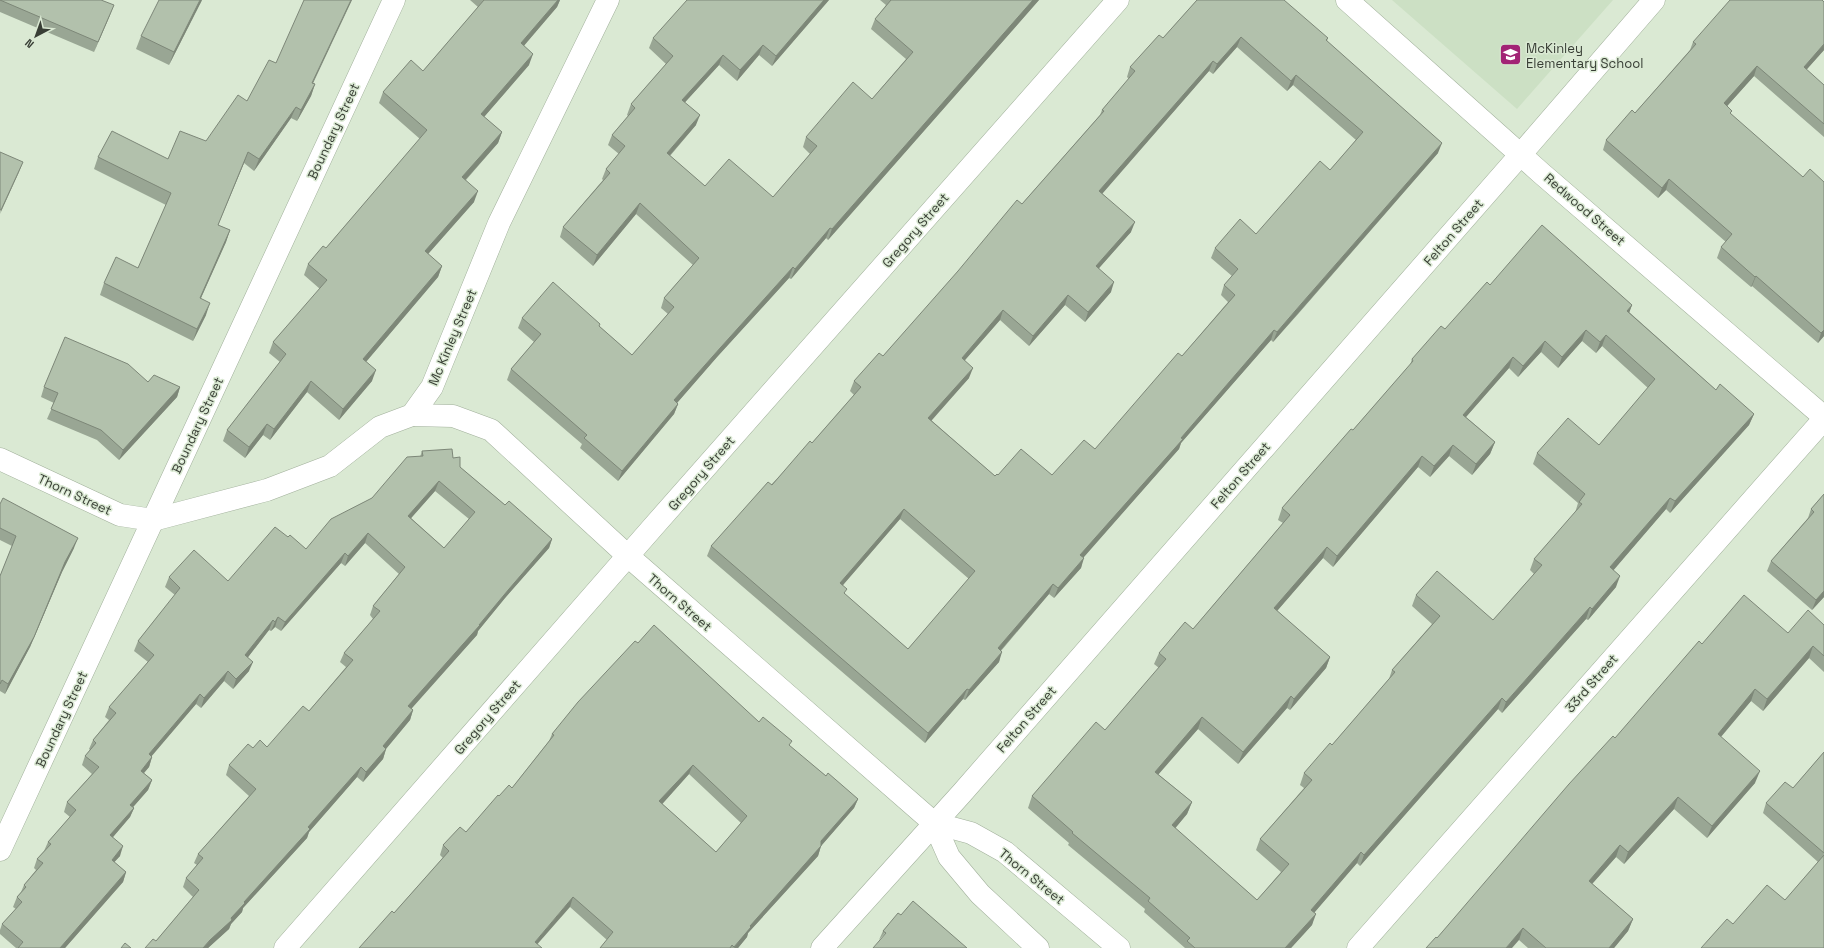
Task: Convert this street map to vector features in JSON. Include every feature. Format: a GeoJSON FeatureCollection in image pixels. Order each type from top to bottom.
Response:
{"type":"FeatureCollection","features":[{"type":"Feature","properties":{"kind":"street","name":"Boundary Street"},"geometry":{"type":"LineString","coordinates":[[0,850],[394,0]]}},
{"type":"Feature","properties":{"kind":"street","name":"Mc Kinley Street"},"geometry":{"type":"LineString","coordinates":[[412,415],[432,386],[499,223],[608,0]]}},
{"type":"Feature","properties":{"kind":"street","name":"Gregory Street"},"geometry":{"type":"LineString","coordinates":[[285,948],[1118,0]]}},
{"type":"Feature","properties":{"kind":"street","name":"Redwood Street"},"geometry":{"type":"LineString","coordinates":[[1347,0],[1824,418]]}},
{"type":"Feature","properties":{"kind":"street","name":"Felton Street"},"geometry":{"type":"LineString","coordinates":[[822,948],[934,823],[1521,154],[1654,0]]}},
{"type":"Feature","properties":{"kind":"street"},"geometry":{"type":"LineString","coordinates":[[153,520],[267,490],[330,466],[380,427],[412,415]]}},
{"type":"Feature","properties":{"kind":"street","name":"Thorn Street"},"geometry":{"type":"LineString","coordinates":[[412,415],[453,416],[492,430],[628,556],[934,823],[949,857],[966,878],[980,894],[1038,948]]}},
{"type":"Feature","properties":{"kind":"street","name":"33rd Street"},"geometry":{"type":"LineString","coordinates":[[1358,948],[1824,418]]}},
{"type":"Feature","properties":{"kind":"street","name":"Thorn Street"},"geometry":{"type":"LineString","coordinates":[[0,460],[120,515],[153,520]]}},
{"type":"Feature","properties":{"kind":"street","name":"Thorn Street"},"geometry":{"type":"LineString","coordinates":[[934,823],[971,833],[1005,852],[1119,948]]}},
{"type":"Feature","properties":{"kind":"shaded area","name":"McKinley Elementary School"},"geometry":{"type":"Polygon","coordinates":[[[1392,0],[1613,0],[1517,109],[1392,0]]]}},
{"type":"Feature","properties":{"kind":"building"},"geometry":{"type":"Polygon","coordinates":[[[0,0],[101,0],[114,5],[98,42],[0,0]]]}},
{"type":"Feature","properties":{"kind":"building"},"geometry":{"type":"Polygon","coordinates":[[[159,0],[200,0],[174,52],[141,36],[159,0]]]}},
{"type":"Feature","properties":{"kind":"building"},"geometry":{"type":"Polygon","coordinates":[[[304,0],[351,0],[312,83],[315,84],[301,110],[296,107],[259,159],[248,152],[218,225],[230,230],[200,298],[210,303],[197,329],[104,283],[116,257],[138,268],[171,193],[98,157],[112,131],[168,159],[180,131],[206,141],[238,95],[247,101],[269,60],[276,63],[304,0]]]}},
{"type":"Feature","properties":{"kind":"building"},"geometry":{"type":"Polygon","coordinates":[[[484,0],[558,0],[521,43],[533,54],[481,114],[502,132],[462,177],[478,191],[425,251],[442,266],[363,359],[376,370],[343,409],[311,381],[274,429],[267,424],[249,447],[227,430],[286,354],[273,342],[327,280],[308,264],[323,246],[326,248],[427,130],[383,92],[411,60],[423,71],[484,0]]]}},
{"type":"Feature","properties":{"kind":"building"},"geometry":{"type":"Polygon","coordinates":[[[687,0],[824,0],[776,56],[763,45],[740,70],[723,55],[682,100],[700,115],[667,153],[705,186],[729,159],[773,197],[817,146],[806,137],[853,82],[872,99],[913,52],[875,19],[891,0],[1033,0],[832,229],[830,228],[795,269],[793,267],[674,400],[678,404],[622,471],[584,438],[587,435],[511,369],[541,334],[522,318],[553,282],[632,355],[674,307],[664,298],[699,258],[640,203],[597,255],[563,227],[610,173],[606,169],[625,146],[612,135],[635,108],[631,104],[673,56],[653,38],[687,0]]]}},
{"type":"Feature","properties":{"kind":"building"},"geometry":{"type":"Polygon","coordinates":[[[1197,0],[1284,0],[1328,38],[1326,40],[1442,143],[1277,332],[1274,330],[1181,438],[1183,439],[1080,555],[1084,558],[1058,588],[1053,584],[998,648],[1002,652],[969,690],[967,689],[928,733],[711,546],[768,482],[772,485],[810,441],[812,443],[861,387],[854,381],[879,353],[883,356],[958,271],[1017,200],[1022,204],[1104,111],[1102,110],[1135,71],[1130,67],[1159,35],[1163,38],[1197,0]],[[1241,37],[1217,64],[1213,61],[1099,191],[1135,222],[1096,266],[1114,282],[1088,312],[1068,295],[1033,336],[1003,310],[962,358],[973,368],[928,418],[995,476],[997,474],[998,475],[1021,449],[1052,475],[1084,440],[1095,449],[1178,353],[1182,356],[1235,295],[1224,285],[1238,269],[1215,248],[1240,219],[1256,234],[1320,161],[1330,170],[1363,132],[1296,75],[1291,81],[1241,37]],[[904,509],[840,583],[847,589],[844,593],[908,649],[975,571],[904,509]]]}},
{"type":"Feature","properties":{"kind":"building"},"geometry":{"type":"Polygon","coordinates":[[[1730,0],[1822,0],[1824,2],[1824,44],[1804,67],[1824,85],[1824,124],[1757,66],[1724,103],[1732,111],[1730,113],[1803,177],[1810,169],[1824,182],[1824,330],[1821,333],[1721,247],[1732,234],[1669,179],[1662,188],[1606,140],[1632,110],[1635,113],[1696,44],[1693,42],[1730,0]]]}},
{"type":"Feature","properties":{"kind":"building"},"geometry":{"type":"Polygon","coordinates":[[[0,152],[23,162],[1,210],[0,210],[0,152]]]}},
{"type":"Feature","properties":{"kind":"building"},"geometry":{"type":"Polygon","coordinates":[[[1542,225],[1632,305],[1627,311],[1716,390],[1720,384],[1754,414],[1675,501],[1670,498],[1610,567],[1620,576],[1592,609],[1590,607],[1506,702],[1502,698],[1364,855],[1361,852],[1311,910],[1316,914],[1285,948],[1195,948],[1187,941],[1190,938],[1148,901],[1150,898],[1072,833],[1073,832],[1032,796],[1096,722],[1105,730],[1166,659],[1159,653],[1185,622],[1193,629],[1290,515],[1282,508],[1351,429],[1353,430],[1413,361],[1412,359],[1441,326],[1445,329],[1487,282],[1490,285],[1542,225]],[[1586,330],[1562,357],[1545,341],[1523,366],[1513,357],[1463,415],[1495,442],[1476,464],[1453,445],[1434,466],[1422,456],[1337,556],[1327,547],[1274,608],[1330,657],[1294,699],[1291,696],[1243,752],[1202,717],[1155,772],[1192,802],[1172,825],[1257,900],[1289,864],[1260,839],[1312,780],[1304,773],[1330,743],[1332,745],[1395,672],[1392,670],[1440,616],[1416,595],[1437,571],[1493,620],[1542,565],[1534,559],[1582,504],[1579,502],[1585,494],[1537,453],[1568,418],[1599,445],[1655,379],[1606,335],[1600,342],[1586,330]]]}},
{"type":"Feature","properties":{"kind":"building"},"geometry":{"type":"Polygon","coordinates":[[[65,337],[128,364],[148,382],[154,375],[180,387],[123,450],[101,430],[51,409],[58,393],[44,387],[65,337]]]}},
{"type":"Feature","properties":{"kind":"building"},"geometry":{"type":"Polygon","coordinates":[[[452,449],[453,458],[460,457],[460,467],[505,505],[509,501],[552,539],[480,625],[408,706],[413,710],[383,746],[386,749],[366,772],[361,767],[308,827],[310,829],[244,902],[245,903],[231,918],[232,920],[203,948],[145,948],[153,939],[156,941],[199,890],[186,878],[203,858],[198,854],[256,789],[229,765],[248,744],[253,748],[260,740],[267,747],[303,706],[309,711],[353,660],[344,653],[380,611],[373,606],[405,567],[368,533],[348,556],[345,553],[285,622],[278,617],[275,622],[273,620],[245,655],[253,662],[236,679],[228,671],[204,698],[200,694],[149,754],[152,757],[141,771],[152,780],[130,805],[134,808],[110,835],[123,846],[112,860],[126,872],[60,948],[18,948],[23,942],[2,924],[22,902],[17,897],[26,887],[24,885],[43,863],[37,859],[51,844],[48,842],[76,810],[67,802],[99,767],[85,756],[96,743],[93,740],[116,713],[109,707],[154,655],[138,641],[180,588],[169,577],[194,550],[228,581],[275,527],[288,537],[290,535],[306,549],[331,519],[372,498],[407,457],[423,456],[422,451],[452,449]],[[439,481],[408,516],[444,548],[475,512],[439,481]]]}},
{"type":"Feature","properties":{"kind":"building"},"geometry":{"type":"Polygon","coordinates":[[[1824,494],[1824,591],[1816,600],[1771,561],[1814,512],[1811,509],[1824,494]]]}},
{"type":"Feature","properties":{"kind":"building"},"geometry":{"type":"Polygon","coordinates":[[[3,498],[78,538],[65,562],[34,637],[8,684],[2,680],[0,684],[0,576],[16,536],[0,528],[0,504],[3,498]]]}},
{"type":"Feature","properties":{"kind":"building"},"geometry":{"type":"Polygon","coordinates":[[[1744,595],[1788,633],[1808,610],[1824,625],[1824,656],[1813,646],[1767,699],[1755,689],[1718,734],[1760,771],[1712,826],[1678,797],[1628,852],[1620,845],[1589,881],[1633,919],[1609,948],[1546,948],[1523,928],[1506,948],[1426,948],[1436,937],[1437,938],[1569,784],[1613,736],[1615,738],[1699,641],[1702,644],[1744,595]]]}},
{"type":"Feature","properties":{"kind":"building"},"geometry":{"type":"Polygon","coordinates":[[[654,625],[759,722],[763,717],[792,741],[789,745],[826,776],[828,773],[858,799],[821,841],[821,846],[750,926],[751,927],[734,947],[732,945],[730,948],[600,948],[613,932],[573,897],[535,942],[542,948],[359,948],[392,911],[394,913],[449,851],[443,845],[460,827],[466,832],[498,795],[499,796],[509,785],[512,788],[578,702],[635,641],[638,643],[654,625]],[[693,765],[659,801],[716,852],[747,816],[693,765]]]}},
{"type":"Feature","properties":{"kind":"building"},"geometry":{"type":"Polygon","coordinates":[[[1824,752],[1824,853],[1766,803],[1785,782],[1793,788],[1824,752]]]}},
{"type":"Feature","properties":{"kind":"building"},"geometry":{"type":"Polygon","coordinates":[[[1824,855],[1824,948],[1701,948],[1727,919],[1733,924],[1767,885],[1785,900],[1824,855]]]}},
{"type":"Feature","properties":{"kind":"building"},"geometry":{"type":"Polygon","coordinates":[[[913,901],[967,948],[873,948],[886,933],[883,931],[898,913],[901,915],[913,901]]]}},
{"type":"Feature","properties":{"kind":"building"},"geometry":{"type":"Polygon","coordinates":[[[125,943],[131,948],[121,948],[125,943]]]}},
{"type":"Feature","properties":{"kind":"place","name":"McKinley Elementary School"},"geometry":{"type":"Point","coordinates":[1510,55]}}]}
